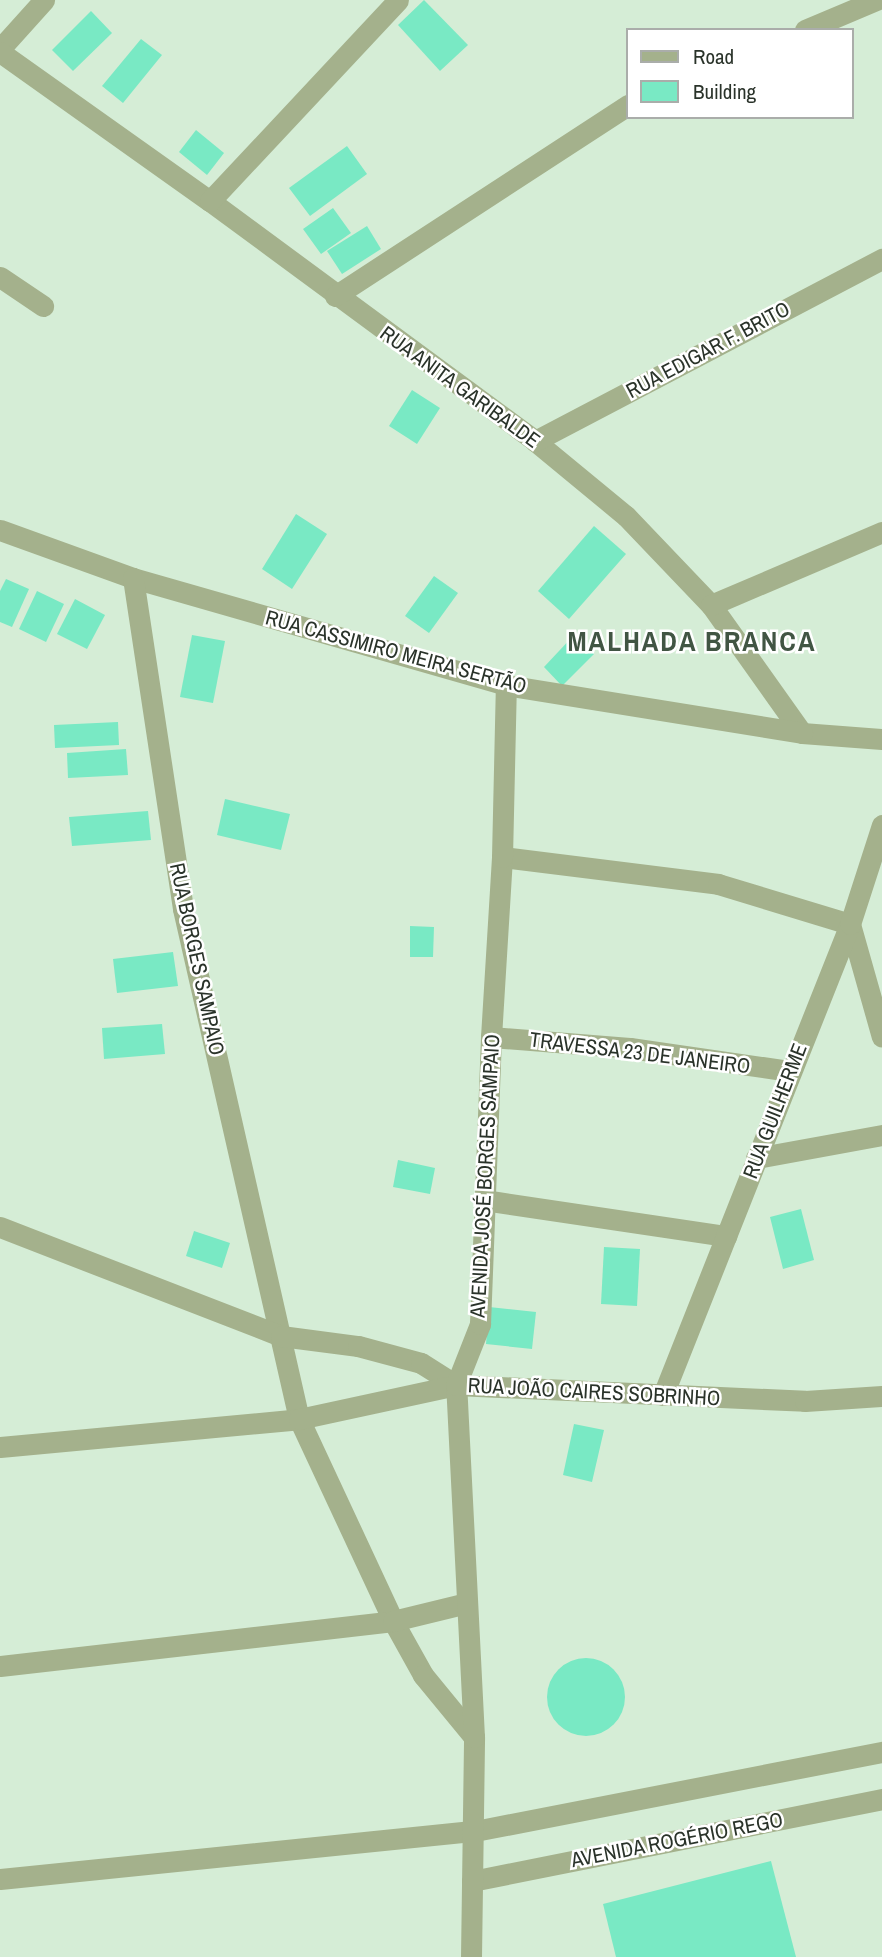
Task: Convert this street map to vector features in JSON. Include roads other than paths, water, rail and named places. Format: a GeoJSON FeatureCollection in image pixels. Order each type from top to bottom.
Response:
{"type":"FeatureCollection","features":[{"type":"Feature","properties":{"kind":"street"},"geometry":{"type":"LineString","coordinates":[[0,51],[44,0]]}},
{"type":"Feature","properties":{"kind":"street"},"geometry":{"type":"LineString","coordinates":[[211,201],[398,0]]}},
{"type":"Feature","properties":{"kind":"street"},"geometry":{"type":"LineString","coordinates":[[810,28],[876,0]]}},
{"type":"Feature","properties":{"kind":"street","name":"RUA ANITA GARIBALDE"},"geometry":{"type":"LineString","coordinates":[[0,51],[211,201],[335,296],[535,441],[626,516],[711,605],[802,733]]}},
{"type":"Feature","properties":{"kind":"street"},"geometry":{"type":"LineString","coordinates":[[335,296],[626,105]]}},
{"type":"Feature","properties":{"kind":"street","name":"RUA EDIGAR F. BRITO"},"geometry":{"type":"LineString","coordinates":[[535,441],[882,259]]}},
{"type":"Feature","properties":{"kind":"street"},"geometry":{"type":"LineString","coordinates":[[0,277],[43,306]]}},
{"type":"Feature","properties":{"kind":"street","name":"RUA CASSIMIRO MEIRA SERTÃO"},"geometry":{"type":"LineString","coordinates":[[0,530],[133,578],[506,685],[802,733]]}},
{"type":"Feature","properties":{"kind":"street"},"geometry":{"type":"LineString","coordinates":[[711,605],[882,531]]}},
{"type":"Feature","properties":{"kind":"street","name":"RUA BORGES SAMPAIO"},"geometry":{"type":"LineString","coordinates":[[133,578],[183,909],[299,1419],[393,1621],[423,1675],[474,1737]]}},
{"type":"Feature","properties":{"kind":"street","name":"AVENIDA JOSÉ BORGES SAMPAIO"},"geometry":{"type":"LineString","coordinates":[[471,1957],[475,1831],[474,1737],[456,1385],[480,1324],[491,1037],[502,857],[506,685]]}},
{"type":"Feature","properties":{"kind":"street"},"geometry":{"type":"LineString","coordinates":[[802,733],[882,739]]}},
{"type":"Feature","properties":{"kind":"street","name":"RUA GUILHERME"},"geometry":{"type":"LineString","coordinates":[[663,1395],[849,923],[882,825]]}},
{"type":"Feature","properties":{"kind":"street"},"geometry":{"type":"LineString","coordinates":[[502,857],[719,884],[849,923],[882,1037]]}},
{"type":"Feature","properties":{"kind":"street","name":"TRAVESSA 23 DE JANEIRO"},"geometry":{"type":"LineString","coordinates":[[491,1037],[630,1048],[790,1071]]}},
{"type":"Feature","properties":{"kind":"street"},"geometry":{"type":"LineString","coordinates":[[756,1158],[882,1135]]}},
{"type":"Feature","properties":{"kind":"street"},"geometry":{"type":"LineString","coordinates":[[484,1200],[726,1236]]}},
{"type":"Feature","properties":{"kind":"street","name":"RUA JOÃO CAIRES SOBRINHO"},"geometry":{"type":"LineString","coordinates":[[5,1231],[281,1336],[358,1346],[421,1363],[456,1385],[805,1401],[882,1396]]}},
{"type":"Feature","properties":{"kind":"street"},"geometry":{"type":"LineString","coordinates":[[0,1447],[299,1419],[456,1385]]}},
{"type":"Feature","properties":{"kind":"street"},"geometry":{"type":"LineString","coordinates":[[0,1666],[393,1621],[467,1603]]}},
{"type":"Feature","properties":{"kind":"street"},"geometry":{"type":"LineString","coordinates":[[0,1879],[475,1831],[882,1752]]}},
{"type":"Feature","properties":{"kind":"street","name":"AVENIDA ROGÉRIO REGO"},"geometry":{"type":"LineString","coordinates":[[472,1881],[882,1799]]}},
{"type":"Feature","properties":{"kind":"district","name":"MALHADA BRANCA"},"geometry":{"type":"Point","coordinates":[692,641]}}]}
